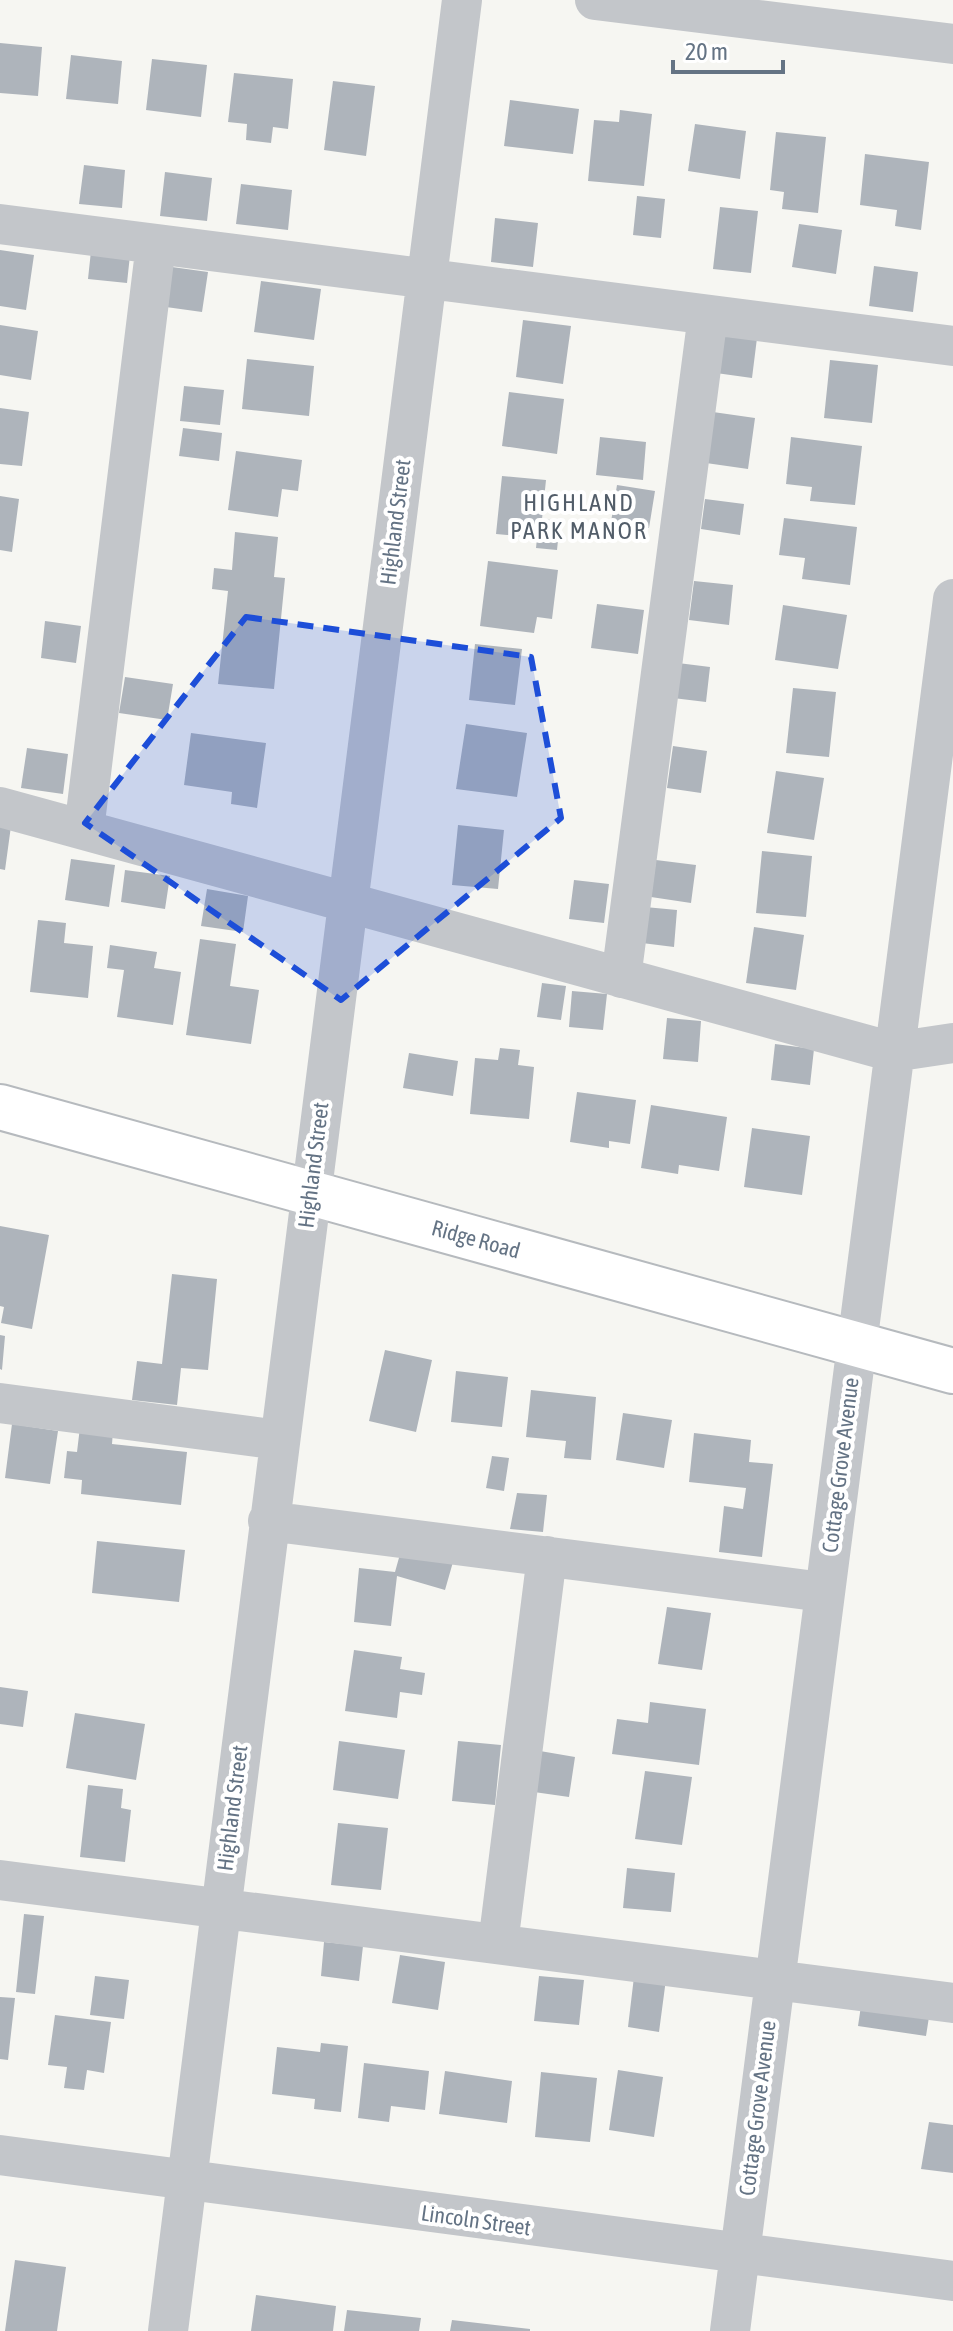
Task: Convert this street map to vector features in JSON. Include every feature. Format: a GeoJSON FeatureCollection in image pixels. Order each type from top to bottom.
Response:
{"type":"FeatureCollection","features":[{"type":"Feature","properties":{"kind":"main road","name":"Ridge Road"},"geometry":{"type":"LineString","coordinates":[[0,1107],[953,1371]]}},
{"type":"Feature","properties":{"kind":"street","name":"Highland Street"},"geometry":{"type":"LineString","coordinates":[[168,2331],[309,1192],[462,0]]}},
{"type":"Feature","properties":{"kind":"street"},"geometry":{"type":"LineString","coordinates":[[595,0],[953,44]]}},
{"type":"Feature","properties":{"kind":"street"},"geometry":{"type":"LineString","coordinates":[[0,224],[953,346]]}},
{"type":"Feature","properties":{"kind":"street"},"geometry":{"type":"LineString","coordinates":[[84,830],[156,244]]}},
{"type":"Feature","properties":{"kind":"street"},"geometry":{"type":"LineString","coordinates":[[621,978],[708,315]]}},
{"type":"Feature","properties":{"kind":"street","name":"Cottage Grove Avenue"},"geometry":{"type":"LineString","coordinates":[[730,2331],[953,599]]}},
{"type":"Feature","properties":{"kind":"street"},"geometry":{"type":"LineString","coordinates":[[0,807],[893,1052],[953,1043]]}},
{"type":"Feature","properties":{"kind":"street"},"geometry":{"type":"LineString","coordinates":[[0,1410],[0,1403],[279,1440]]}},
{"type":"Feature","properties":{"kind":"street"},"geometry":{"type":"LineString","coordinates":[[268,1521],[823,1592]]}},
{"type":"Feature","properties":{"kind":"street"},"geometry":{"type":"LineString","coordinates":[[498,1944],[547,1556]]}},
{"type":"Feature","properties":{"kind":"street"},"geometry":{"type":"LineString","coordinates":[[0,1880],[953,2003]]}},
{"type":"Feature","properties":{"kind":"street","name":"Lincoln Street"},"geometry":{"type":"LineString","coordinates":[[0,2155],[953,2281]]}},
{"type":"Feature","properties":{"kind":"highlighted area"},"geometry":{"type":"Polygon","coordinates":[[[246,617],[531,657],[561,818],[341,1000],[85,823],[246,617]]]}},
{"type":"Feature","properties":{"kind":"building"},"geometry":{"type":"Polygon","coordinates":[[[0,43],[42,47],[38,96],[0,93],[0,43]]]}},
{"type":"Feature","properties":{"kind":"building"},"geometry":{"type":"Polygon","coordinates":[[[71,55],[122,61],[118,104],[66,99],[71,55]]]}},
{"type":"Feature","properties":{"kind":"building"},"geometry":{"type":"Polygon","coordinates":[[[152,59],[207,65],[201,117],[146,110],[152,59]]]}},
{"type":"Feature","properties":{"kind":"building"},"geometry":{"type":"Polygon","coordinates":[[[234,73],[293,79],[288,129],[273,127],[271,143],[246,140],[247,124],[228,122],[234,73]]]}},
{"type":"Feature","properties":{"kind":"building"},"geometry":{"type":"Polygon","coordinates":[[[333,81],[375,86],[366,156],[324,150],[333,81]]]}},
{"type":"Feature","properties":{"kind":"building"},"geometry":{"type":"Polygon","coordinates":[[[510,100],[579,109],[573,154],[504,146],[510,100]]]}},
{"type":"Feature","properties":{"kind":"building"},"geometry":{"type":"Polygon","coordinates":[[[620,110],[652,114],[644,186],[588,181],[594,120],[619,122],[620,110]]]}},
{"type":"Feature","properties":{"kind":"building"},"geometry":{"type":"Polygon","coordinates":[[[695,124],[746,131],[740,179],[688,171],[695,124]]]}},
{"type":"Feature","properties":{"kind":"building"},"geometry":{"type":"Polygon","coordinates":[[[776,132],[826,137],[818,213],[782,209],[784,192],[770,190],[776,132]]]}},
{"type":"Feature","properties":{"kind":"building"},"geometry":{"type":"Polygon","coordinates":[[[865,154],[929,162],[921,230],[895,226],[897,210],[860,205],[865,154]]]}},
{"type":"Feature","properties":{"kind":"building"},"geometry":{"type":"Polygon","coordinates":[[[84,165],[125,170],[122,208],[79,204],[84,165]]]}},
{"type":"Feature","properties":{"kind":"building"},"geometry":{"type":"Polygon","coordinates":[[[165,172],[212,178],[207,221],[160,216],[165,172]]]}},
{"type":"Feature","properties":{"kind":"building"},"geometry":{"type":"Polygon","coordinates":[[[241,184],[292,190],[288,230],[236,224],[241,184]]]}},
{"type":"Feature","properties":{"kind":"building"},"geometry":{"type":"Polygon","coordinates":[[[637,196],[665,199],[661,238],[633,235],[637,196]]]}},
{"type":"Feature","properties":{"kind":"building"},"geometry":{"type":"Polygon","coordinates":[[[720,207],[758,211],[751,273],[713,269],[720,207]]]}},
{"type":"Feature","properties":{"kind":"building"},"geometry":{"type":"Polygon","coordinates":[[[495,218],[538,223],[533,267],[491,262],[495,218]]]}},
{"type":"Feature","properties":{"kind":"building"},"geometry":{"type":"Polygon","coordinates":[[[799,224],[842,230],[836,274],[792,267],[799,224]]]}},
{"type":"Feature","properties":{"kind":"building"},"geometry":{"type":"Polygon","coordinates":[[[0,250],[34,255],[26,310],[0,306],[0,250]]]}},
{"type":"Feature","properties":{"kind":"building"},"geometry":{"type":"Polygon","coordinates":[[[91,251],[130,255],[127,283],[88,279],[91,251]]]}},
{"type":"Feature","properties":{"kind":"building"},"geometry":{"type":"Polygon","coordinates":[[[874,266],[918,272],[913,312],[869,306],[874,266]]]}},
{"type":"Feature","properties":{"kind":"building"},"geometry":{"type":"Polygon","coordinates":[[[172,267],[208,272],[202,312],[166,307],[172,267]]]}},
{"type":"Feature","properties":{"kind":"building"},"geometry":{"type":"Polygon","coordinates":[[[261,281],[321,289],[314,340],[254,332],[261,281]]]}},
{"type":"Feature","properties":{"kind":"building"},"geometry":{"type":"Polygon","coordinates":[[[523,320],[571,326],[563,384],[516,377],[523,320]]]}},
{"type":"Feature","properties":{"kind":"building"},"geometry":{"type":"Polygon","coordinates":[[[0,325],[38,331],[31,380],[0,375],[0,325]]]}},
{"type":"Feature","properties":{"kind":"building"},"geometry":{"type":"Polygon","coordinates":[[[721,333],[757,338],[752,378],[716,373],[721,333]]]}},
{"type":"Feature","properties":{"kind":"building"},"geometry":{"type":"Polygon","coordinates":[[[247,359],[314,366],[309,416],[242,409],[247,359]]]}},
{"type":"Feature","properties":{"kind":"building"},"geometry":{"type":"Polygon","coordinates":[[[830,360],[878,365],[872,423],[824,418],[830,360]]]}},
{"type":"Feature","properties":{"kind":"building"},"geometry":{"type":"Polygon","coordinates":[[[184,386],[224,390],[220,425],[180,421],[184,386]]]}},
{"type":"Feature","properties":{"kind":"building"},"geometry":{"type":"Polygon","coordinates":[[[509,392],[564,399],[557,454],[502,446],[509,392]]]}},
{"type":"Feature","properties":{"kind":"building"},"geometry":{"type":"Polygon","coordinates":[[[0,408],[29,412],[22,466],[0,464],[0,408]]]}},
{"type":"Feature","properties":{"kind":"building"},"geometry":{"type":"Polygon","coordinates":[[[713,412],[755,418],[748,469],[706,463],[713,412]]]}},
{"type":"Feature","properties":{"kind":"building"},"geometry":{"type":"Polygon","coordinates":[[[183,428],[222,433],[219,461],[179,456],[183,428]]]}},
{"type":"Feature","properties":{"kind":"building"},"geometry":{"type":"Polygon","coordinates":[[[600,437],[646,442],[643,480],[596,475],[600,437]]]}},
{"type":"Feature","properties":{"kind":"building"},"geometry":{"type":"Polygon","coordinates":[[[791,437],[862,446],[855,505],[810,501],[812,487],[786,484],[791,437]]]}},
{"type":"Feature","properties":{"kind":"building"},"geometry":{"type":"Polygon","coordinates":[[[236,451],[302,460],[298,491],[282,489],[278,517],[228,510],[236,451]]]}},
{"type":"Feature","properties":{"kind":"building"},"geometry":{"type":"Polygon","coordinates":[[[502,476],[546,480],[542,519],[560,521],[557,550],[536,548],[537,538],[496,534],[502,476]]]}},
{"type":"Feature","properties":{"kind":"building"},"geometry":{"type":"Polygon","coordinates":[[[617,485],[655,491],[649,528],[611,522],[617,485]]]}},
{"type":"Feature","properties":{"kind":"building"},"geometry":{"type":"Polygon","coordinates":[[[0,496],[19,499],[12,552],[0,550],[0,496]]]}},
{"type":"Feature","properties":{"kind":"building"},"geometry":{"type":"Polygon","coordinates":[[[705,499],[744,504],[740,535],[701,529],[705,499]]]}},
{"type":"Feature","properties":{"kind":"building"},"geometry":{"type":"Polygon","coordinates":[[[784,518],[857,527],[850,585],[802,579],[805,558],[779,555],[784,518]]]}},
{"type":"Feature","properties":{"kind":"building"},"geometry":{"type":"Polygon","coordinates":[[[235,532],[278,537],[274,577],[285,578],[274,689],[218,684],[228,591],[212,589],[214,568],[232,570],[235,532]]]}},
{"type":"Feature","properties":{"kind":"building"},"geometry":{"type":"Polygon","coordinates":[[[488,561],[558,570],[552,619],[537,617],[534,633],[480,626],[488,561]]]}},
{"type":"Feature","properties":{"kind":"building"},"geometry":{"type":"Polygon","coordinates":[[[694,581],[733,585],[729,625],[689,620],[694,581]]]}},
{"type":"Feature","properties":{"kind":"building"},"geometry":{"type":"Polygon","coordinates":[[[597,604],[644,610],[638,654],[591,648],[597,604]]]}},
{"type":"Feature","properties":{"kind":"building"},"geometry":{"type":"Polygon","coordinates":[[[783,605],[847,615],[838,669],[775,660],[783,605]]]}},
{"type":"Feature","properties":{"kind":"building"},"geometry":{"type":"Polygon","coordinates":[[[45,621],[81,626],[76,663],[41,658],[45,621]]]}},
{"type":"Feature","properties":{"kind":"building"},"geometry":{"type":"Polygon","coordinates":[[[475,644],[522,649],[515,705],[469,700],[475,644]]]}},
{"type":"Feature","properties":{"kind":"building"},"geometry":{"type":"Polygon","coordinates":[[[678,663],[710,667],[706,702],[673,698],[678,663]]]}},
{"type":"Feature","properties":{"kind":"building"},"geometry":{"type":"Polygon","coordinates":[[[125,677],[173,684],[167,720],[119,713],[125,677]]]}},
{"type":"Feature","properties":{"kind":"building"},"geometry":{"type":"Polygon","coordinates":[[[793,688],[836,692],[829,757],[786,753],[793,688]]]}},
{"type":"Feature","properties":{"kind":"building"},"geometry":{"type":"Polygon","coordinates":[[[466,724],[527,733],[517,797],[456,789],[466,724]]]}},
{"type":"Feature","properties":{"kind":"building"},"geometry":{"type":"Polygon","coordinates":[[[191,733],[266,743],[257,808],[231,804],[232,792],[184,785],[191,733]]]}},
{"type":"Feature","properties":{"kind":"building"},"geometry":{"type":"Polygon","coordinates":[[[673,746],[707,751],[701,793],[667,788],[673,746]]]}},
{"type":"Feature","properties":{"kind":"building"},"geometry":{"type":"Polygon","coordinates":[[[27,748],[68,754],[63,794],[21,788],[27,748]]]}},
{"type":"Feature","properties":{"kind":"building"},"geometry":{"type":"Polygon","coordinates":[[[776,771],[824,778],[814,840],[767,833],[776,771]]]}},
{"type":"Feature","properties":{"kind":"building"},"geometry":{"type":"Polygon","coordinates":[[[0,824],[11,826],[5,870],[0,869],[0,824]]]}},
{"type":"Feature","properties":{"kind":"building"},"geometry":{"type":"Polygon","coordinates":[[[458,825],[504,830],[498,889],[452,885],[458,825]]]}},
{"type":"Feature","properties":{"kind":"building"},"geometry":{"type":"Polygon","coordinates":[[[762,851],[812,856],[806,917],[756,913],[762,851]]]}},
{"type":"Feature","properties":{"kind":"building"},"geometry":{"type":"Polygon","coordinates":[[[71,859],[115,865],[109,907],[65,900],[71,859]]]}},
{"type":"Feature","properties":{"kind":"building"},"geometry":{"type":"Polygon","coordinates":[[[656,860],[696,865],[691,903],[651,897],[656,860]]]}},
{"type":"Feature","properties":{"kind":"building"},"geometry":{"type":"Polygon","coordinates":[[[125,870],[170,876],[165,909],[121,902],[125,870]]]}},
{"type":"Feature","properties":{"kind":"building"},"geometry":{"type":"Polygon","coordinates":[[[574,880],[609,884],[604,923],[569,919],[574,880]]]}},
{"type":"Feature","properties":{"kind":"building"},"geometry":{"type":"Polygon","coordinates":[[[207,889],[248,896],[243,932],[201,926],[207,889]]]}},
{"type":"Feature","properties":{"kind":"building"},"geometry":{"type":"Polygon","coordinates":[[[645,907],[677,910],[674,947],[642,943],[645,907]]]}},
{"type":"Feature","properties":{"kind":"building"},"geometry":{"type":"Polygon","coordinates":[[[38,920],[66,923],[64,943],[93,946],[88,998],[30,992],[38,920]]]}},
{"type":"Feature","properties":{"kind":"building"},"geometry":{"type":"Polygon","coordinates":[[[754,927],[804,935],[796,990],[746,983],[754,927]]]}},
{"type":"Feature","properties":{"kind":"building"},"geometry":{"type":"Polygon","coordinates":[[[200,939],[236,944],[230,986],[259,990],[251,1044],[186,1035],[200,939]]]}},
{"type":"Feature","properties":{"kind":"building"},"geometry":{"type":"Polygon","coordinates":[[[110,945],[157,952],[154,968],[181,972],[173,1025],[117,1017],[124,970],[107,968],[110,945]]]}},
{"type":"Feature","properties":{"kind":"building"},"geometry":{"type":"Polygon","coordinates":[[[542,983],[566,986],[561,1020],[537,1017],[542,983]]]}},
{"type":"Feature","properties":{"kind":"building"},"geometry":{"type":"Polygon","coordinates":[[[572,991],[607,994],[603,1030],[569,1027],[572,991]]]}},
{"type":"Feature","properties":{"kind":"building"},"geometry":{"type":"Polygon","coordinates":[[[667,1018],[701,1021],[698,1062],[663,1059],[667,1018]]]}},
{"type":"Feature","properties":{"kind":"building"},"geometry":{"type":"Polygon","coordinates":[[[775,1044],[814,1049],[810,1085],[771,1080],[775,1044]]]}},
{"type":"Feature","properties":{"kind":"building"},"geometry":{"type":"Polygon","coordinates":[[[500,1048],[520,1050],[518,1065],[534,1067],[529,1119],[470,1114],[475,1058],[498,1060],[500,1048]]]}},
{"type":"Feature","properties":{"kind":"building"},"geometry":{"type":"Polygon","coordinates":[[[409,1053],[458,1061],[453,1096],[403,1088],[409,1053]]]}},
{"type":"Feature","properties":{"kind":"building"},"geometry":{"type":"Polygon","coordinates":[[[577,1092],[636,1100],[630,1144],[609,1141],[609,1148],[570,1142],[577,1092]]]}},
{"type":"Feature","properties":{"kind":"building"},"geometry":{"type":"Polygon","coordinates":[[[651,1105],[727,1117],[719,1171],[679,1165],[678,1174],[641,1168],[651,1105]]]}},
{"type":"Feature","properties":{"kind":"building"},"geometry":{"type":"Polygon","coordinates":[[[752,1128],[810,1136],[802,1195],[744,1187],[752,1128]]]}},
{"type":"Feature","properties":{"kind":"building"},"geometry":{"type":"Polygon","coordinates":[[[0,1226],[49,1235],[32,1329],[1,1323],[4,1307],[0,1306],[0,1226]]]}},
{"type":"Feature","properties":{"kind":"building"},"geometry":{"type":"Polygon","coordinates":[[[172,1274],[217,1279],[208,1370],[181,1368],[177,1405],[132,1400],[137,1361],[162,1364],[172,1274]]]}},
{"type":"Feature","properties":{"kind":"building"},"geometry":{"type":"Polygon","coordinates":[[[0,1335],[5,1336],[2,1370],[0,1369],[0,1335]]]}},
{"type":"Feature","properties":{"kind":"building"},"geometry":{"type":"Polygon","coordinates":[[[385,1350],[432,1360],[416,1432],[369,1421],[385,1350]]]}},
{"type":"Feature","properties":{"kind":"building"},"geometry":{"type":"Polygon","coordinates":[[[456,1371],[508,1377],[502,1427],[451,1422],[456,1371]]]}},
{"type":"Feature","properties":{"kind":"building"},"geometry":{"type":"Polygon","coordinates":[[[531,1390],[596,1397],[591,1460],[564,1458],[566,1441],[526,1437],[531,1390]]]}},
{"type":"Feature","properties":{"kind":"building"},"geometry":{"type":"Polygon","coordinates":[[[623,1413],[672,1420],[664,1468],[616,1460],[623,1413]]]}},
{"type":"Feature","properties":{"kind":"building"},"geometry":{"type":"Polygon","coordinates":[[[12,1424],[58,1431],[50,1484],[5,1478],[12,1424]]]}},
{"type":"Feature","properties":{"kind":"building"},"geometry":{"type":"Polygon","coordinates":[[[80,1427],[113,1431],[112,1444],[187,1452],[181,1505],[81,1494],[82,1480],[64,1478],[67,1451],[77,1452],[80,1427]]]}},
{"type":"Feature","properties":{"kind":"building"},"geometry":{"type":"Polygon","coordinates":[[[694,1433],[751,1440],[749,1462],[773,1464],[762,1557],[719,1552],[724,1506],[743,1509],[746,1488],[689,1482],[694,1433]]]}},
{"type":"Feature","properties":{"kind":"building"},"geometry":{"type":"Polygon","coordinates":[[[492,1456],[509,1458],[504,1491],[486,1488],[492,1456]]]}},
{"type":"Feature","properties":{"kind":"building"},"geometry":{"type":"Polygon","coordinates":[[[517,1493],[547,1495],[543,1532],[510,1529],[517,1493]]]}},
{"type":"Feature","properties":{"kind":"building"},"geometry":{"type":"Polygon","coordinates":[[[97,1541],[185,1550],[179,1602],[92,1593],[97,1541]]]}},
{"type":"Feature","properties":{"kind":"building"},"geometry":{"type":"Polygon","coordinates":[[[402,1547],[453,1562],[445,1590],[397,1576],[391,1626],[354,1622],[359,1568],[395,1572],[402,1547]]]}},
{"type":"Feature","properties":{"kind":"building"},"geometry":{"type":"Polygon","coordinates":[[[667,1607],[711,1613],[702,1670],[658,1664],[667,1607]]]}},
{"type":"Feature","properties":{"kind":"building"},"geometry":{"type":"Polygon","coordinates":[[[354,1650],[402,1657],[400,1669],[425,1673],[422,1695],[400,1692],[397,1718],[345,1711],[354,1650]]]}},
{"type":"Feature","properties":{"kind":"building"},"geometry":{"type":"Polygon","coordinates":[[[0,1687],[28,1691],[23,1727],[0,1724],[0,1687]]]}},
{"type":"Feature","properties":{"kind":"building"},"geometry":{"type":"Polygon","coordinates":[[[650,1702],[706,1709],[699,1765],[612,1754],[617,1719],[648,1723],[650,1702]]]}},
{"type":"Feature","properties":{"kind":"building"},"geometry":{"type":"Polygon","coordinates":[[[75,1713],[145,1724],[136,1780],[66,1768],[75,1713]]]}},
{"type":"Feature","properties":{"kind":"building"},"geometry":{"type":"Polygon","coordinates":[[[339,1741],[405,1750],[398,1799],[333,1790],[339,1741]]]}},
{"type":"Feature","properties":{"kind":"building"},"geometry":{"type":"Polygon","coordinates":[[[458,1741],[501,1745],[495,1805],[452,1801],[458,1741]]]}},
{"type":"Feature","properties":{"kind":"building"},"geometry":{"type":"Polygon","coordinates":[[[540,1751],[575,1757],[569,1797],[534,1792],[540,1751]]]}},
{"type":"Feature","properties":{"kind":"building"},"geometry":{"type":"Polygon","coordinates":[[[645,1771],[692,1777],[682,1845],[635,1839],[645,1771]]]}},
{"type":"Feature","properties":{"kind":"building"},"geometry":{"type":"Polygon","coordinates":[[[88,1785],[123,1789],[121,1808],[131,1810],[125,1862],[80,1857],[88,1785]]]}},
{"type":"Feature","properties":{"kind":"building"},"geometry":{"type":"Polygon","coordinates":[[[338,1823],[388,1828],[381,1890],[331,1885],[338,1823]]]}},
{"type":"Feature","properties":{"kind":"building"},"geometry":{"type":"Polygon","coordinates":[[[627,1868],[675,1873],[671,1912],[623,1908],[627,1868]]]}},
{"type":"Feature","properties":{"kind":"building"},"geometry":{"type":"Polygon","coordinates":[[[24,1914],[44,1916],[35,1994],[16,1992],[24,1914]]]}},
{"type":"Feature","properties":{"kind":"building"},"geometry":{"type":"Polygon","coordinates":[[[324,1942],[363,1946],[359,1981],[321,1976],[324,1942]]]}},
{"type":"Feature","properties":{"kind":"building"},"geometry":{"type":"Polygon","coordinates":[[[400,1955],[445,1962],[438,2010],[392,2003],[400,1955]]]}},
{"type":"Feature","properties":{"kind":"building"},"geometry":{"type":"Polygon","coordinates":[[[636,1960],[668,1964],[659,2032],[628,2027],[636,1960]]]}},
{"type":"Feature","properties":{"kind":"building"},"geometry":{"type":"Polygon","coordinates":[[[95,1976],[129,1980],[124,2019],[90,2015],[95,1976]]]}},
{"type":"Feature","properties":{"kind":"building"},"geometry":{"type":"Polygon","coordinates":[[[539,1976],[584,1980],[579,2025],[534,2021],[539,1976]]]}},
{"type":"Feature","properties":{"kind":"building"},"geometry":{"type":"Polygon","coordinates":[[[865,1979],[929,2017],[926,2036],[858,2026],[865,1979]]]}},
{"type":"Feature","properties":{"kind":"building"},"geometry":{"type":"Polygon","coordinates":[[[0,1997],[15,1998],[8,2060],[0,2059],[0,1997]]]}},
{"type":"Feature","properties":{"kind":"building"},"geometry":{"type":"Polygon","coordinates":[[[55,2015],[111,2022],[104,2073],[87,2070],[84,2090],[64,2088],[67,2067],[48,2065],[55,2015]]]}},
{"type":"Feature","properties":{"kind":"building"},"geometry":{"type":"Polygon","coordinates":[[[321,2043],[348,2046],[341,2112],[314,2109],[315,2099],[272,2094],[277,2047],[320,2052],[321,2043]]]}},
{"type":"Feature","properties":{"kind":"building"},"geometry":{"type":"Polygon","coordinates":[[[364,2063],[429,2071],[425,2110],[391,2106],[389,2122],[358,2118],[364,2063]]]}},
{"type":"Feature","properties":{"kind":"building"},"geometry":{"type":"Polygon","coordinates":[[[618,2070],[663,2077],[654,2137],[609,2130],[618,2070]]]}},
{"type":"Feature","properties":{"kind":"building"},"geometry":{"type":"Polygon","coordinates":[[[445,2071],[512,2081],[507,2123],[439,2114],[445,2071]]]}},
{"type":"Feature","properties":{"kind":"building"},"geometry":{"type":"Polygon","coordinates":[[[541,2072],[597,2078],[590,2142],[535,2137],[541,2072]]]}},
{"type":"Feature","properties":{"kind":"building"},"geometry":{"type":"Polygon","coordinates":[[[929,2122],[953,2125],[953,2173],[921,2169],[929,2122]]]}},
{"type":"Feature","properties":{"kind":"building"},"geometry":{"type":"Polygon","coordinates":[[[15,2260],[66,2267],[57,2331],[5,2331],[15,2260]]]}},
{"type":"Feature","properties":{"kind":"building"},"geometry":{"type":"Polygon","coordinates":[[[256,2295],[336,2306],[333,2331],[251,2331],[256,2295]]]}},
{"type":"Feature","properties":{"kind":"building"},"geometry":{"type":"Polygon","coordinates":[[[347,2310],[421,2318],[419,2331],[344,2331],[347,2310]]]}},
{"type":"Feature","properties":{"kind":"building"},"geometry":{"type":"Polygon","coordinates":[[[452,2320],[530,2329],[530,2331],[450,2331],[452,2320]]]}},
{"type":"Feature","properties":{"kind":"district","name":"HIGHLAND PARK MANOR"},"geometry":{"type":"Point","coordinates":[579,516]}}]}
